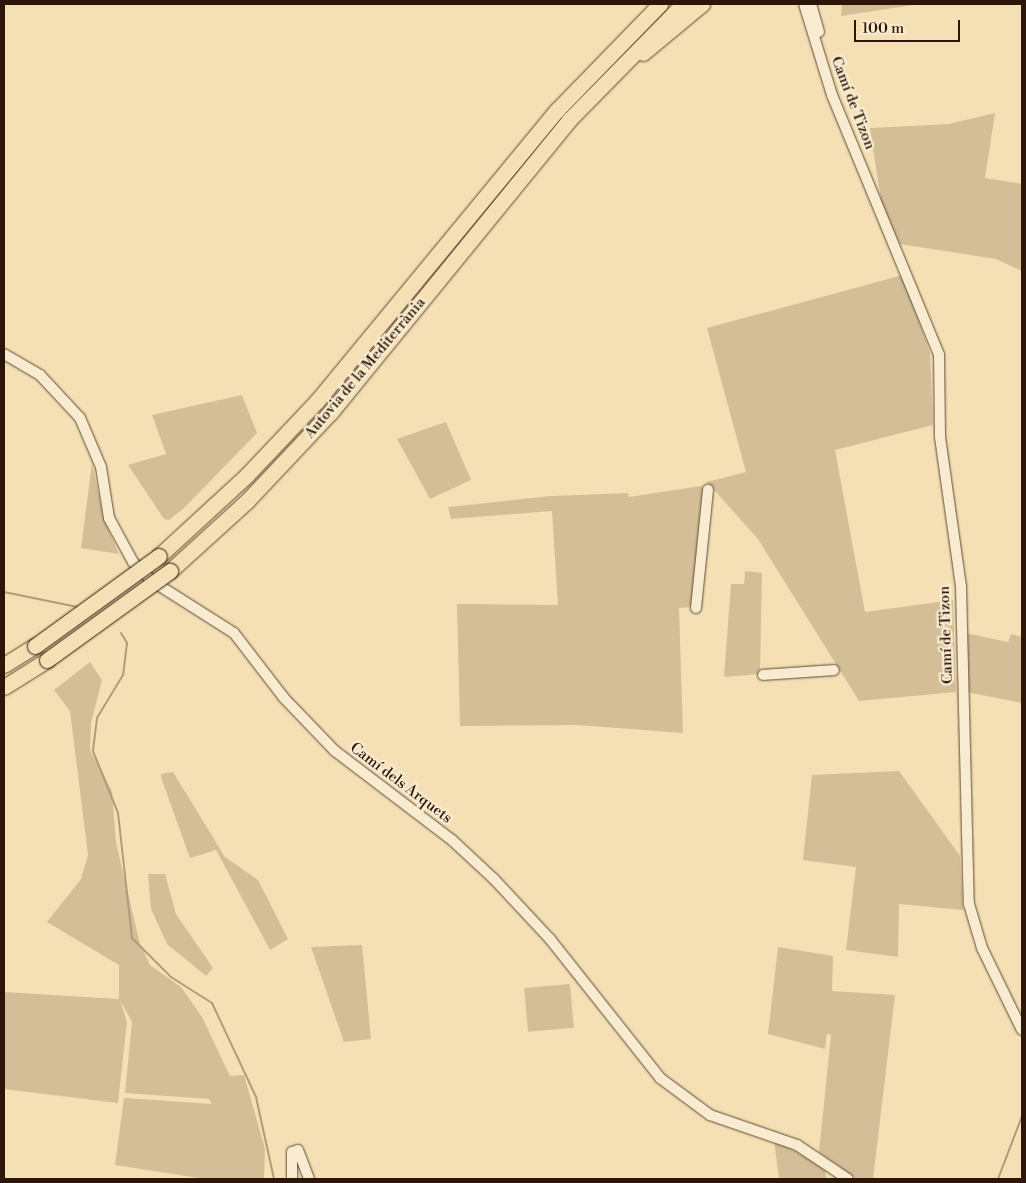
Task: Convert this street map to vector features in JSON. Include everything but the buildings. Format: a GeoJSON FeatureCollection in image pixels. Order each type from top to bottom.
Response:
{"type":"FeatureCollection","features":[{"type":"Feature","properties":{"kind":"highway"},"geometry":{"type":"LineString","coordinates":[[575,89],[581,74],[646,4]]}},
{"type":"Feature","properties":{"kind":"highway","name":"Autovia de la Mediterrània"},"geometry":{"type":"LineString","coordinates":[[4,665],[35,646],[159,556],[247,475],[317,401],[575,89],[660,4]]}},
{"type":"Feature","properties":{"kind":"highway","name":"Autovia de la Mediterrània"},"geometry":{"type":"LineString","coordinates":[[4,687],[47,660],[170,571],[248,500],[331,412],[515,184],[617,70],[682,4]]}},
{"type":"Feature","properties":{"kind":"highway"},"geometry":{"type":"LineString","coordinates":[[617,70],[631,64],[702,4]]}},
{"type":"Feature","properties":{"kind":"street","name":"Camí de Tizon"},"geometry":{"type":"LineString","coordinates":[[804,4],[832,95],[939,354],[940,437],[960,586],[969,904],[982,948],[1022,1030]]}},
{"type":"Feature","properties":{"kind":"street","name":"Camí de Tizon"},"geometry":{"type":"LineString","coordinates":[[811,4],[880,210]]}},
{"type":"Feature","properties":{"kind":"street","name":"Camí dels Arquets"},"geometry":{"type":"LineString","coordinates":[[4,354],[40,375],[80,418],[101,467],[109,518],[133,562],[152,581],[234,633],[324,740],[452,840],[494,879],[550,938],[660,1078],[710,1115],[797,1145],[848,1179]]}},
{"type":"Feature","properties":{"kind":"street"},"geometry":{"type":"LineString","coordinates":[[696,608],[708,490]]}},
{"type":"Feature","properties":{"kind":"street"},"geometry":{"type":"LineString","coordinates":[[762,675],[834,670]]}},
{"type":"Feature","properties":{"kind":"street"},"geometry":{"type":"LineString","coordinates":[[292,1179],[292,1152],[298,1150],[309,1179]]}},
{"type":"Feature","properties":{"kind":"shaded area"},"geometry":{"type":"Polygon","coordinates":[[[842,4],[920,4],[841,16],[842,4]]]}},
{"type":"Feature","properties":{"kind":"shaded area"},"geometry":{"type":"Polygon","coordinates":[[[995,113],[985,178],[1022,184],[1022,271],[996,259],[900,244],[881,201],[870,128],[949,124],[995,113]]]}},
{"type":"Feature","properties":{"kind":"shaded area"},"geometry":{"type":"Polygon","coordinates":[[[903,275],[930,353],[933,425],[835,450],[865,612],[953,600],[956,692],[859,701],[758,539],[707,482],[746,472],[707,328],[903,275]]]}},
{"type":"Feature","properties":{"kind":"shaded area"},"geometry":{"type":"Polygon","coordinates":[[[242,395],[257,433],[184,508],[169,520],[164,519],[128,465],[166,454],[152,415],[242,395]]]}},
{"type":"Feature","properties":{"kind":"shaded area"},"geometry":{"type":"Polygon","coordinates":[[[446,422],[471,480],[430,499],[397,439],[446,422]]]}},
{"type":"Feature","properties":{"kind":"shaded area"},"geometry":{"type":"Polygon","coordinates":[[[92,463],[104,520],[119,554],[81,548],[92,463]]]}},
{"type":"Feature","properties":{"kind":"shaded area"},"geometry":{"type":"Polygon","coordinates":[[[701,486],[705,491],[694,607],[679,608],[683,733],[578,725],[460,726],[457,604],[558,605],[552,511],[451,519],[448,507],[551,496],[628,493],[629,497],[701,486]]]}},
{"type":"Feature","properties":{"kind":"shaded area"},"geometry":{"type":"Polygon","coordinates":[[[745,571],[762,573],[760,674],[724,677],[731,584],[744,584],[745,571]]]}},
{"type":"Feature","properties":{"kind":"shaded area"},"geometry":{"type":"Polygon","coordinates":[[[965,633],[1008,642],[1011,634],[1022,637],[1022,703],[966,692],[965,633]]]}},
{"type":"Feature","properties":{"kind":"shaded area"},"geometry":{"type":"Polygon","coordinates":[[[90,662],[102,680],[91,723],[90,750],[112,791],[116,843],[140,944],[150,965],[181,987],[202,1017],[230,1076],[244,1075],[265,1149],[264,1179],[205,1179],[115,1165],[124,1098],[212,1104],[209,1099],[125,1093],[132,1022],[120,1000],[127,1022],[118,1103],[4,1089],[4,992],[119,999],[119,965],[47,922],[81,879],[88,855],[70,711],[54,690],[90,662]]]}},
{"type":"Feature","properties":{"kind":"shaded area"},"geometry":{"type":"Polygon","coordinates":[[[899,771],[960,856],[963,910],[899,904],[898,957],[846,950],[856,867],[803,860],[812,775],[899,771]]]}},
{"type":"Feature","properties":{"kind":"shaded area"},"geometry":{"type":"Polygon","coordinates":[[[173,772],[225,857],[258,880],[288,939],[270,950],[216,850],[190,858],[162,780],[161,774],[173,772]]]}},
{"type":"Feature","properties":{"kind":"shaded area"},"geometry":{"type":"Polygon","coordinates":[[[148,874],[165,874],[176,914],[213,968],[206,976],[167,944],[151,909],[148,874]]]}},
{"type":"Feature","properties":{"kind":"shaded area"},"geometry":{"type":"Polygon","coordinates":[[[362,945],[371,1039],[344,1042],[311,947],[362,945]]]}},
{"type":"Feature","properties":{"kind":"shaded area"},"geometry":{"type":"Polygon","coordinates":[[[778,947],[833,956],[832,991],[895,995],[873,1179],[857,1179],[819,1152],[831,1035],[827,1034],[825,1049],[768,1034],[778,947]]]}},
{"type":"Feature","properties":{"kind":"shaded area"},"geometry":{"type":"Polygon","coordinates":[[[570,984],[574,1028],[528,1032],[524,988],[570,984]]]}},
{"type":"Feature","properties":{"kind":"shaded area"},"geometry":{"type":"Polygon","coordinates":[[[774,1140],[825,1168],[826,1179],[779,1179],[774,1140]]]}},
{"type":"Feature","properties":{"kind":"waterway"},"geometry":{"type":"LineString","coordinates":[[4,592],[77,607]]}},
{"type":"Feature","properties":{"kind":"waterway"},"geometry":{"type":"LineString","coordinates":[[121,633],[127,643],[123,675],[97,718],[93,751],[118,813],[132,938],[171,977],[212,1003],[256,1097],[274,1179]]}},
{"type":"Feature","properties":{"kind":"waterway"},"geometry":{"type":"LineString","coordinates":[[998,1179],[1022,1116]]}}]}
